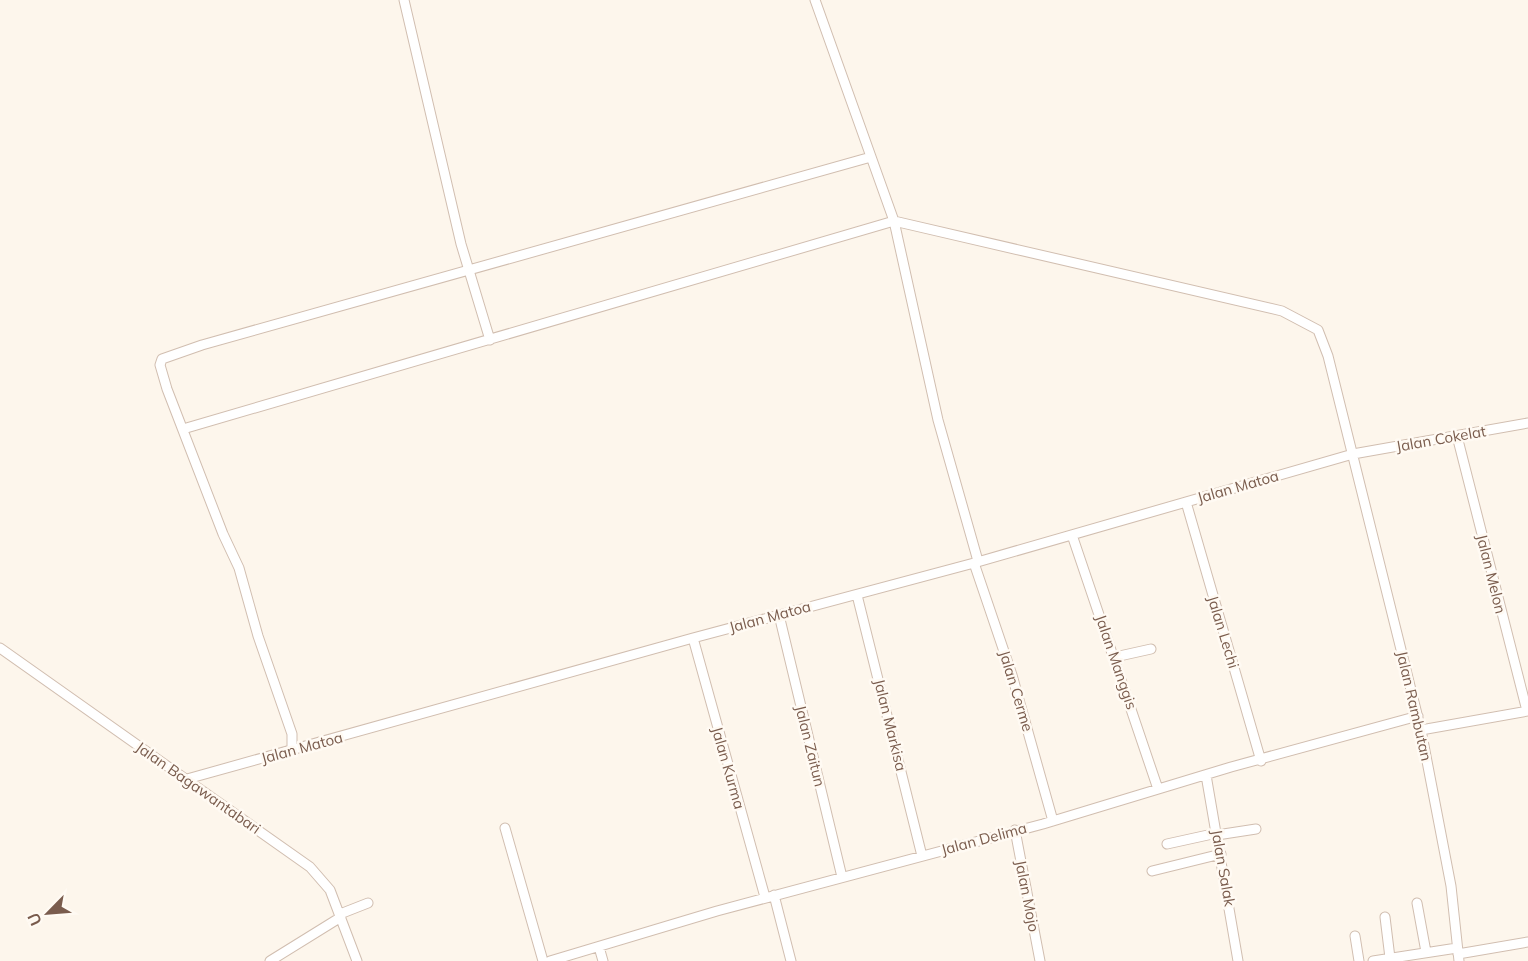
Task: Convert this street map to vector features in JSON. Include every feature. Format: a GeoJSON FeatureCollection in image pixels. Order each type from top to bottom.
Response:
{"type":"FeatureCollection","features":[{"type":"Feature","properties":{"kind":"street"},"geometry":{"type":"LineString","coordinates":[[404,0],[469,272],[490,340]]}},
{"type":"Feature","properties":{"kind":"street","name":"Jalan Cerme"},"geometry":{"type":"LineString","coordinates":[[815,0],[894,221],[938,420],[976,562],[1012,675],[1053,821]]}},
{"type":"Feature","properties":{"kind":"street"},"geometry":{"type":"LineString","coordinates":[[292,751],[292,734],[258,636],[239,567],[223,534],[183,429],[160,365],[162,358],[469,272],[740,192],[871,157]]}},
{"type":"Feature","properties":{"kind":"street"},"geometry":{"type":"LineString","coordinates":[[183,429],[894,221]]}},
{"type":"Feature","properties":{"kind":"street","name":"Jalan Rambutan"},"geometry":{"type":"LineString","coordinates":[[894,221],[1228,298],[1301,319],[1318,330],[1322,336],[1353,454],[1418,716],[1451,886],[1458,954]]}},
{"type":"Feature","properties":{"kind":"street","name":"Jalan Cokelat"},"geometry":{"type":"LineString","coordinates":[[1353,454],[1528,423]]}},
{"type":"Feature","properties":{"kind":"street","name":"Jalan Melon"},"geometry":{"type":"LineString","coordinates":[[1457,436],[1527,711]]}},
{"type":"Feature","properties":{"kind":"street","name":"Jalan Matoa"},"geometry":{"type":"LineString","coordinates":[[187,779],[976,562],[1353,454]]}},
{"type":"Feature","properties":{"kind":"street","name":"Jalan Lechi"},"geometry":{"type":"LineString","coordinates":[[1186,502],[1261,761]]}},
{"type":"Feature","properties":{"kind":"street","name":"Jalan Manggis"},"geometry":{"type":"LineString","coordinates":[[1072,535],[1158,789]]}},
{"type":"Feature","properties":{"kind":"street","name":"Jalan Markisa"},"geometry":{"type":"LineString","coordinates":[[857,595],[922,856]]}},
{"type":"Feature","properties":{"kind":"street","name":"Jalan Zaitun"},"geometry":{"type":"LineString","coordinates":[[778,615],[842,877]]}},
{"type":"Feature","properties":{"kind":"street","name":"Jalan Kurma"},"geometry":{"type":"LineString","coordinates":[[693,638],[769,896],[791,961]]}},
{"type":"Feature","properties":{"kind":"street","name":"Jalan Bagawantabari"},"geometry":{"type":"LineString","coordinates":[[0,648],[310,867],[330,890],[357,961]]}},
{"type":"Feature","properties":{"kind":"street"},"geometry":{"type":"LineString","coordinates":[[1115,657],[1151,649]]}},
{"type":"Feature","properties":{"kind":"street"},"geometry":{"type":"LineString","coordinates":[[1421,730],[1527,711]]}},
{"type":"Feature","properties":{"kind":"street","name":"Jalan Delima"},"geometry":{"type":"LineString","coordinates":[[550,961],[769,896],[1053,821],[1206,775],[1418,716]]}},
{"type":"Feature","properties":{"kind":"street","name":"Jalan Salak"},"geometry":{"type":"LineString","coordinates":[[1206,775],[1238,961]]}},
{"type":"Feature","properties":{"kind":"street"},"geometry":{"type":"LineString","coordinates":[[505,828],[543,961]]}},
{"type":"Feature","properties":{"kind":"street"},"geometry":{"type":"LineString","coordinates":[[1167,844],[1256,829]]}},
{"type":"Feature","properties":{"kind":"street","name":"Jalan Mojo"},"geometry":{"type":"LineString","coordinates":[[1015,830],[1040,961]]}},
{"type":"Feature","properties":{"kind":"street"},"geometry":{"type":"LineString","coordinates":[[1152,871],[1221,854]]}},
{"type":"Feature","properties":{"kind":"street"},"geometry":{"type":"LineString","coordinates":[[270,961],[341,916],[368,903]]}},
{"type":"Feature","properties":{"kind":"street"},"geometry":{"type":"LineString","coordinates":[[1417,903],[1426,952]]}},
{"type":"Feature","properties":{"kind":"street"},"geometry":{"type":"LineString","coordinates":[[1385,917],[1390,958]]}},
{"type":"Feature","properties":{"kind":"street"},"geometry":{"type":"LineString","coordinates":[[1355,936],[1359,961]]}},
{"type":"Feature","properties":{"kind":"street"},"geometry":{"type":"LineString","coordinates":[[1374,961],[1426,952],[1458,954],[1528,942]]}},
{"type":"Feature","properties":{"kind":"street"},"geometry":{"type":"LineString","coordinates":[[599,947],[603,961]]}}]}
